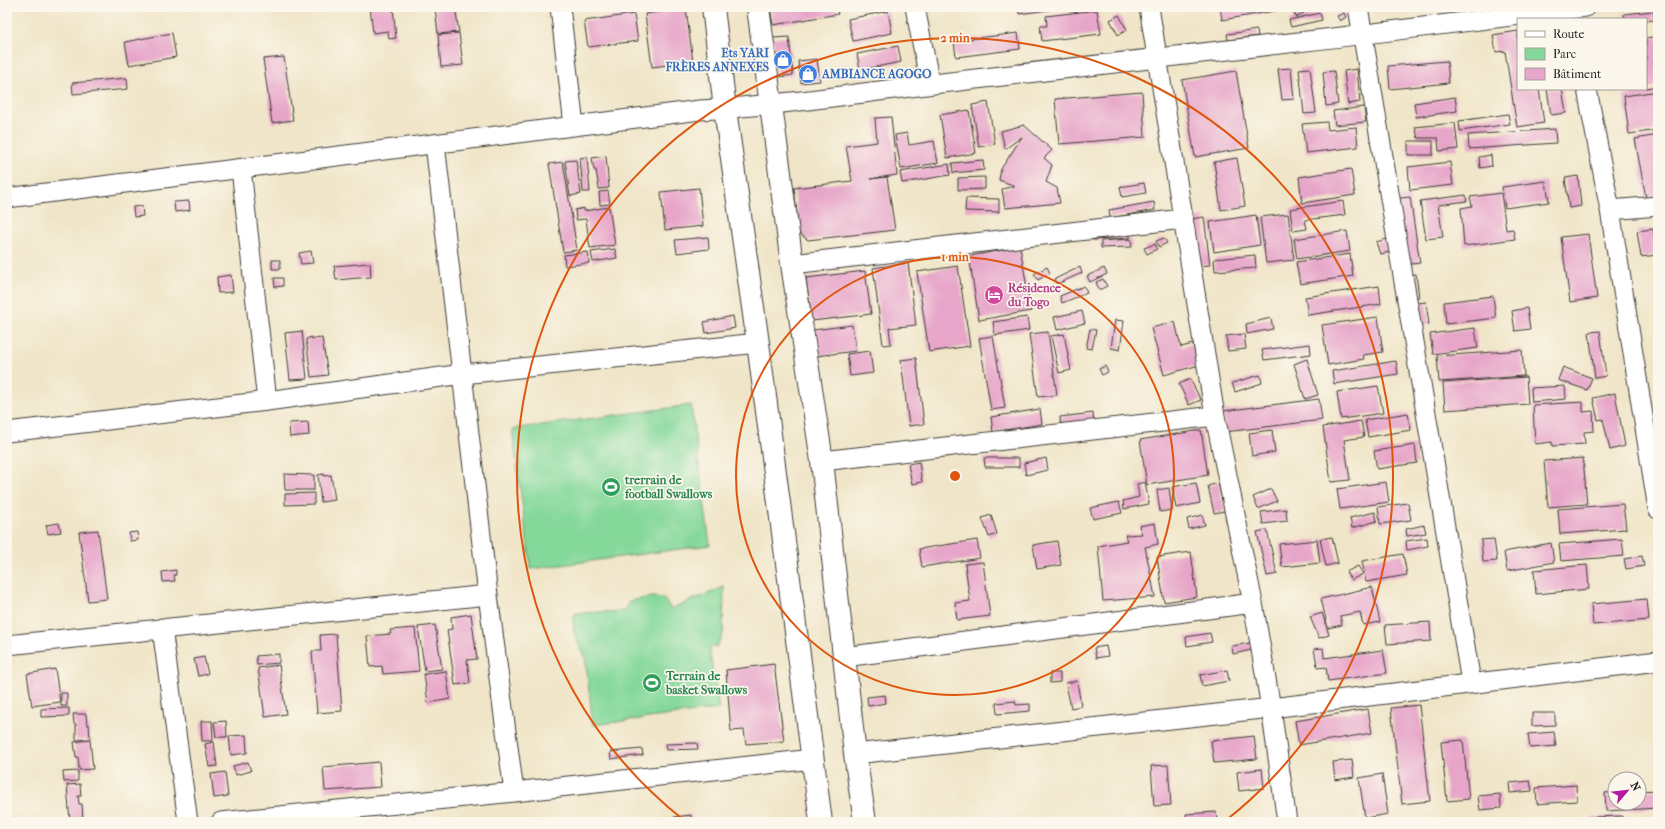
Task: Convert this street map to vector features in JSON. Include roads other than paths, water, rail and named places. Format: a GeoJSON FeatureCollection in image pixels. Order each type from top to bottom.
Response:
{"type":"FeatureCollection","features":[{"type":"Feature","properties":{"kind":"main road"},"geometry":{"type":"LineString","coordinates":[[713,7],[725,108],[758,343],[821,822]]}},
{"type":"Feature","properties":{"kind":"main road"},"geometry":{"type":"LineString","coordinates":[[758,7],[792,264],[822,461],[855,754],[865,822]]}},
{"type":"Feature","properties":{"kind":"street"},"geometry":{"type":"LineString","coordinates":[[560,7],[574,126]]}},
{"type":"Feature","properties":{"kind":"street"},"geometry":{"type":"LineString","coordinates":[[916,7],[930,84]]}},
{"type":"Feature","properties":{"kind":"street"},"geometry":{"type":"LineString","coordinates":[[1149,7],[1215,416],[1253,603],[1271,708],[1288,822]]}},
{"type":"Feature","properties":{"kind":"street"},"geometry":{"type":"LineString","coordinates":[[1358,7],[1471,682]]}},
{"type":"Feature","properties":{"kind":"street"},"geometry":{"type":"LineString","coordinates":[[7,198],[700,110],[770,105],[930,84],[1576,10]]}},
{"type":"Feature","properties":{"kind":"street"},"geometry":{"type":"LineString","coordinates":[[1587,90],[1610,210],[1658,509]]}},
{"type":"Feature","properties":{"kind":"street"},"geometry":{"type":"LineString","coordinates":[[435,144],[488,595],[514,792]]}},
{"type":"Feature","properties":{"kind":"street"},"geometry":{"type":"LineString","coordinates":[[241,169],[268,401]]}},
{"type":"Feature","properties":{"kind":"street"},"geometry":{"type":"LineString","coordinates":[[1610,210],[1658,206]]}},
{"type":"Feature","properties":{"kind":"street"},"geometry":{"type":"LineString","coordinates":[[792,264],[1183,219]]}},
{"type":"Feature","properties":{"kind":"street"},"geometry":{"type":"LineString","coordinates":[[7,432],[268,401],[463,374],[758,343]]}},
{"type":"Feature","properties":{"kind":"street"},"geometry":{"type":"LineString","coordinates":[[822,461],[1215,416]]}},
{"type":"Feature","properties":{"kind":"street"},"geometry":{"type":"LineString","coordinates":[[7,645],[488,595]]}},
{"type":"Feature","properties":{"kind":"street"},"geometry":{"type":"LineString","coordinates":[[844,657],[1253,603]]}},
{"type":"Feature","properties":{"kind":"street"},"geometry":{"type":"LineString","coordinates":[[162,628],[188,822]]}},
{"type":"Feature","properties":{"kind":"street"},"geometry":{"type":"LineString","coordinates":[[855,754],[1271,708],[1471,682],[1658,661]]}},
{"type":"Feature","properties":{"kind":"street"},"geometry":{"type":"LineString","coordinates":[[221,822],[813,759]]}},
{"type":"Feature","properties":{"kind":"place","name":"Ets YARI FRÈRES ANNEXES"},"geometry":{"type":"Point","coordinates":[783,60]}},
{"type":"Feature","properties":{"kind":"place","name":"AMBIANCE AGOGO"},"geometry":{"type":"Point","coordinates":[808,74]}},
{"type":"Feature","properties":{"kind":"place","name":"Résidence du Togo"},"geometry":{"type":"Point","coordinates":[994,295]}},
{"type":"Feature","properties":{"kind":"place","name":"trerrain de football Swallows"},"geometry":{"type":"Point","coordinates":[611,487]}},
{"type":"Feature","properties":{"kind":"place","name":"Terrain de basket Swallows"},"geometry":{"type":"Point","coordinates":[652,683]}}]}
